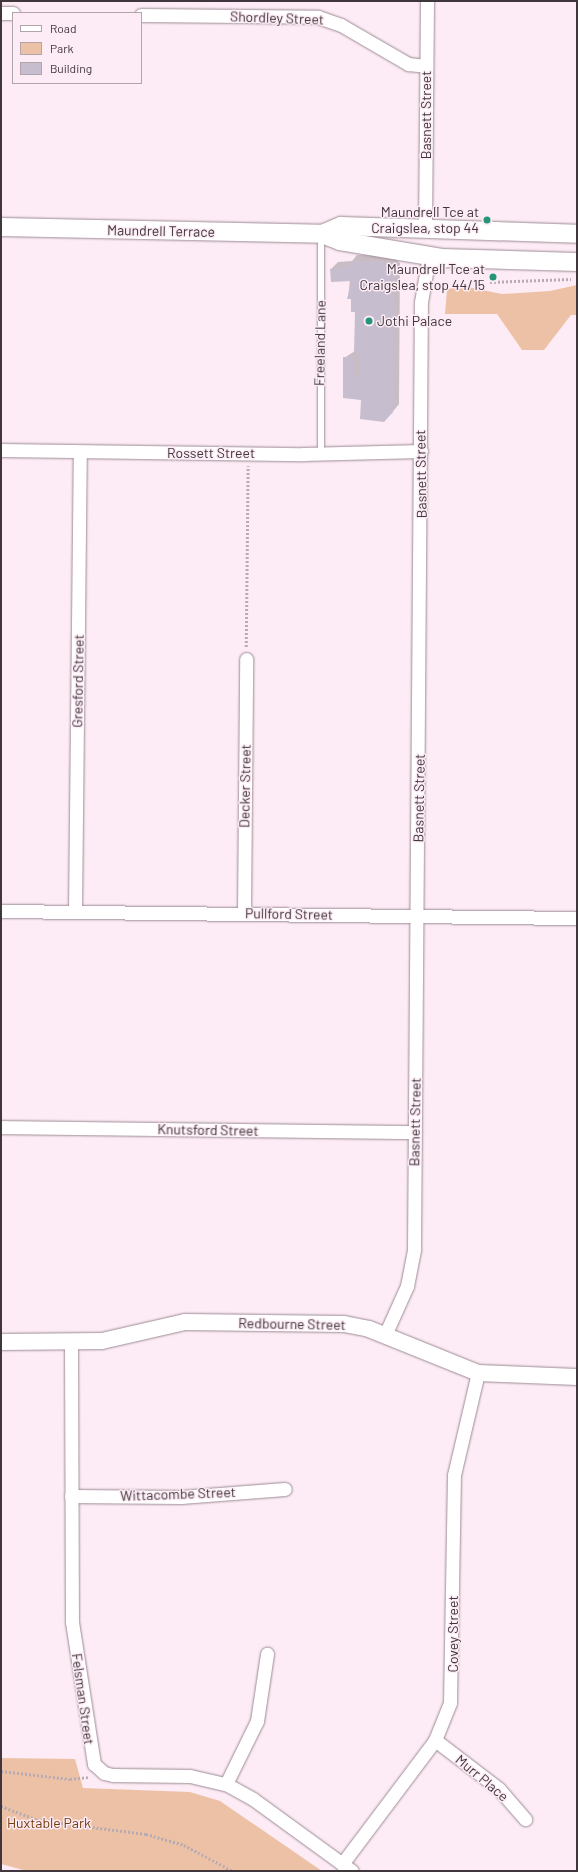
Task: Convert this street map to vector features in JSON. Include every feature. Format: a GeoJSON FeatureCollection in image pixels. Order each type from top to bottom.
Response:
{"type":"FeatureCollection","features":[{"type":"Feature","properties":{"kind":"main road","name":"Maundrell Terrace"},"geometry":{"type":"LineString","coordinates":[[322,234],[341,226],[577,234]]}},
{"type":"Feature","properties":{"kind":"main road","name":"Maundrell Terrace"},"geometry":{"type":"LineString","coordinates":[[1,227],[322,234],[340,241],[429,256],[577,262]]}},
{"type":"Feature","properties":{"kind":"street","name":"Basnett Street"},"geometry":{"type":"LineString","coordinates":[[425,230],[427,1]]}},
{"type":"Feature","properties":{"kind":"street"},"geometry":{"type":"LineString","coordinates":[[1,13],[12,13]]}},
{"type":"Feature","properties":{"kind":"street","name":"Shordley Street"},"geometry":{"type":"LineString","coordinates":[[142,15],[318,17],[341,25],[408,64],[426,66]]}},
{"type":"Feature","properties":{"kind":"street","name":"Basnett Street"},"geometry":{"type":"LineString","coordinates":[[385,1335],[407,1286],[412,1264],[415,1132],[421,302],[429,256]]}},
{"type":"Feature","properties":{"kind":"street","name":"Rossett Street"},"geometry":{"type":"LineString","coordinates":[[1,450],[249,453],[421,451]]}},
{"type":"Feature","properties":{"kind":"street","name":"Gresford Street"},"geometry":{"type":"LineString","coordinates":[[75,911],[80,452]]}},
{"type":"Feature","properties":{"kind":"street","name":"Decker Street"},"geometry":{"type":"LineString","coordinates":[[244,913],[246,659]]}},
{"type":"Feature","properties":{"kind":"street","name":"Pullford Street"},"geometry":{"type":"LineString","coordinates":[[1,910],[577,918]]}},
{"type":"Feature","properties":{"kind":"street","name":"Knutsford Street"},"geometry":{"type":"LineString","coordinates":[[1,1127],[415,1132]]}},
{"type":"Feature","properties":{"kind":"street","name":"Redbourne Street"},"geometry":{"type":"LineString","coordinates":[[1,1342],[71,1343],[102,1341],[185,1322],[344,1324],[385,1335],[478,1373],[577,1377]]}},
{"type":"Feature","properties":{"kind":"street","name":"Felsman Street"},"geometry":{"type":"LineString","coordinates":[[71,1343],[72,1622],[91,1755],[99,1770]]}},
{"type":"Feature","properties":{"kind":"street","name":"Covey Street"},"geometry":{"type":"LineString","coordinates":[[347,1867],[435,1740],[447,1716],[453,1691],[454,1475],[478,1373]]}},
{"type":"Feature","properties":{"kind":"street","name":"Wittacombe Street"},"geometry":{"type":"LineString","coordinates":[[71,1496],[181,1497],[285,1489]]}},
{"type":"Feature","properties":{"kind":"street"},"geometry":{"type":"LineString","coordinates":[[226,1784],[257,1721],[267,1654]]}},
{"type":"Feature","properties":{"kind":"street","name":"Murr Place"},"geometry":{"type":"LineString","coordinates":[[435,1740],[499,1789],[525,1819]]}},
{"type":"Feature","properties":{"kind":"street"},"geometry":{"type":"LineString","coordinates":[[99,1770],[118,1775],[203,1777],[226,1784],[253,1798],[347,1867]]}},
{"type":"Feature","properties":{"kind":"lane","name":"Freeland Lane"},"geometry":{"type":"LineString","coordinates":[[321,452],[322,234]]}},
{"type":"Feature","properties":{"kind":"path"},"geometry":{"type":"LineString","coordinates":[[490,282],[577,278]]}},
{"type":"Feature","properties":{"kind":"path"},"geometry":{"type":"LineString","coordinates":[[246,659],[249,453]]}},
{"type":"Feature","properties":{"kind":"path"},"geometry":{"type":"LineString","coordinates":[[1,1771],[70,1779],[91,1776],[99,1770]]}},
{"type":"Feature","properties":{"kind":"path"},"geometry":{"type":"LineString","coordinates":[[1,1806],[37,1820],[146,1834],[184,1845],[233,1871]]}},
{"type":"Feature","properties":{"kind":"green space"},"geometry":{"type":"Polygon","coordinates":[[[458,285],[502,294],[550,291],[577,285],[577,315],[571,315],[544,350],[522,350],[497,314],[445,314],[447,290],[458,285]]]}},
{"type":"Feature","properties":{"kind":"green space","name":"Huxtable Park"},"geometry":{"type":"Polygon","coordinates":[[[1,1758],[75,1759],[83,1788],[190,1792],[220,1801],[322,1871],[27,1871],[1,1864],[1,1758]]]}},
{"type":"Feature","properties":{"kind":"building"},"geometry":{"type":"Polygon","coordinates":[[[349,262],[384,262],[393,270],[393,412],[384,422],[360,419],[361,400],[343,398],[343,357],[353,358],[353,376],[360,376],[360,352],[354,352],[355,312],[351,312],[351,299],[347,299],[352,281],[331,282],[330,269],[349,267],[349,262]]]}},
{"type":"Feature","properties":{"kind":"place","name":"Maundrell Tce at Craigslea, stop 44"},"geometry":{"type":"Point","coordinates":[487,220]}},
{"type":"Feature","properties":{"kind":"place","name":"Maundrell Tce at Craigslea, stop 44/15"},"geometry":{"type":"Point","coordinates":[493,277]}},
{"type":"Feature","properties":{"kind":"place","name":"Jothi Palace"},"geometry":{"type":"Point","coordinates":[369,321]}}]}
